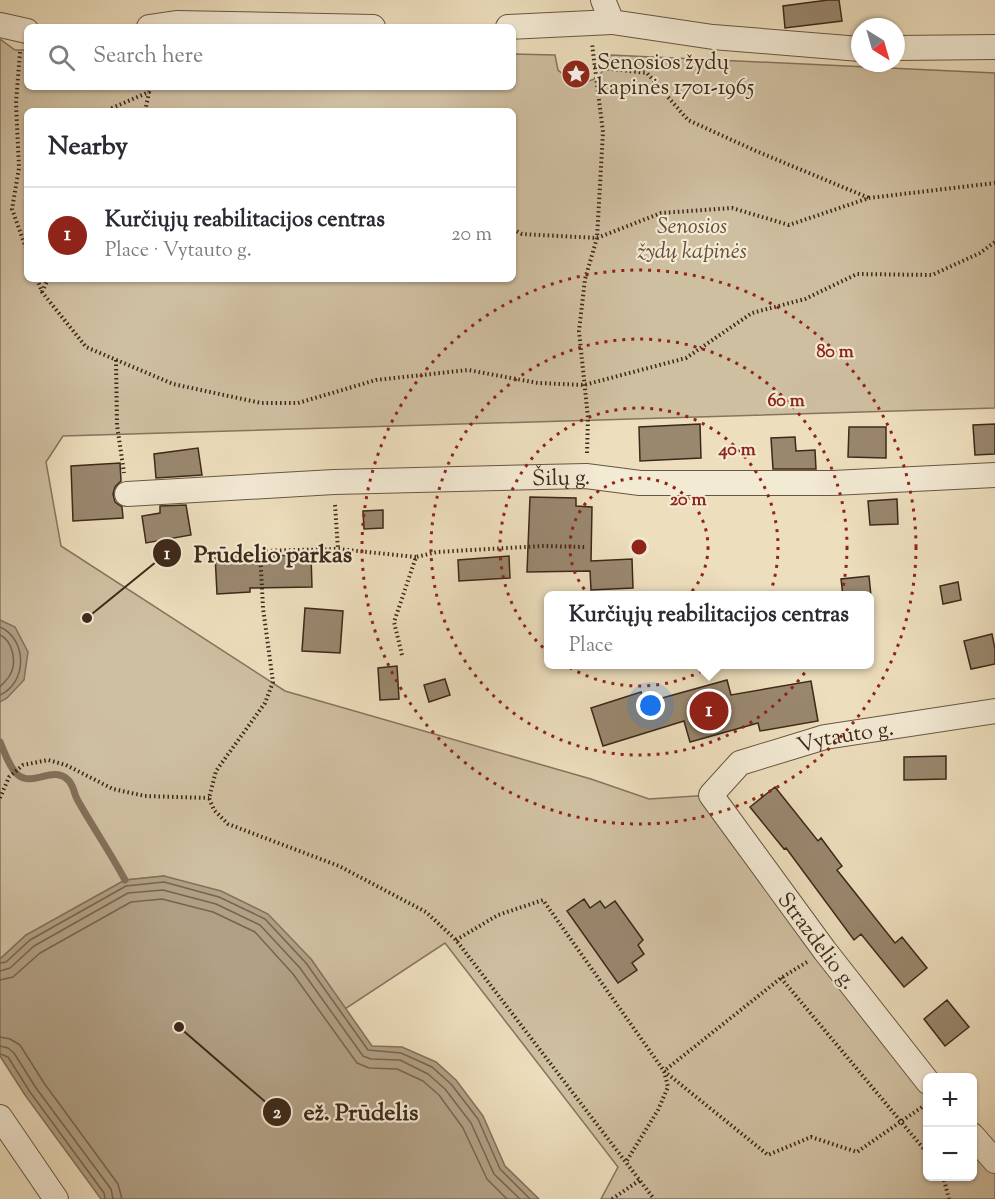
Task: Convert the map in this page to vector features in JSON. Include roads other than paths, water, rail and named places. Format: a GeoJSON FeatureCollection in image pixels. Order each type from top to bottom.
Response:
{"type":"FeatureCollection","features":[{"type":"Feature","properties":{"kind":"street"},"geometry":{"type":"LineString","coordinates":[[601,22],[603,0]]}},
{"type":"Feature","properties":{"kind":"street"},"geometry":{"type":"LineString","coordinates":[[516,27],[601,22],[713,37],[851,48]]}},
{"type":"Feature","properties":{"kind":"street"},"geometry":{"type":"LineString","coordinates":[[169,24],[226,24]]}},
{"type":"Feature","properties":{"kind":"street"},"geometry":{"type":"LineString","coordinates":[[905,48],[995,47]]}},
{"type":"Feature","properties":{"kind":"street","name":"Šilų g."},"geometry":{"type":"LineString","coordinates":[[127,494],[334,482],[586,476],[640,483],[719,484],[833,483],[995,475]]}},
{"type":"Feature","properties":{"kind":"street","name":"Vytauto g."},"geometry":{"type":"LineString","coordinates":[[711,795],[740,763],[825,736],[995,711]]}},
{"type":"Feature","properties":{"kind":"street","name":"Strazdelio g."},"geometry":{"type":"LineString","coordinates":[[711,795],[825,951],[923,1077]]}},
{"type":"Feature","properties":{"kind":"street"},"geometry":{"type":"LineString","coordinates":[[0,1117],[56,1199]]}},
{"type":"Feature","properties":{"kind":"street"},"geometry":{"type":"LineString","coordinates":[[977,1141],[995,1161]]}},
{"type":"Feature","properties":{"kind":"water"},"geometry":{"type":"Polygon","coordinates":[[[0,620],[15,627],[28,652],[24,680],[0,702],[0,620]]]}},
{"type":"Feature","properties":{"kind":"water"},"geometry":{"type":"Polygon","coordinates":[[[164,876],[221,891],[268,914],[311,959],[372,1046],[402,1047],[436,1062],[456,1080],[483,1116],[505,1166],[539,1199],[101,1199],[25,1095],[0,1056],[0,959],[26,935],[125,880],[164,876]]]}},
{"type":"Feature","properties":{"kind":"waterway"},"geometry":{"type":"LineString","coordinates":[[0,742],[18,775],[30,779],[55,775],[69,781],[77,799],[125,880]]}},
{"type":"Feature","properties":{"kind":"place","name":"Senosios žydų kapinės 1701-1965"},"geometry":{"type":"Point","coordinates":[576,74]}},
{"type":"Feature","properties":{"kind":"place","name":"Prūdelio parkas"},"geometry":{"type":"Point","coordinates":[87,618]}},
{"type":"Feature","properties":{"kind":"place","name":"Kurčiųjų reabilitacijos centras"},"geometry":{"type":"Point","coordinates":[709,711]}},
{"type":"Feature","properties":{"kind":"place","name":"ež. Prūdelis"},"geometry":{"type":"Point","coordinates":[179,1027]}},
{"type":"Feature","properties":{"kind":"park label","name":"Senosios žydų kapinės"},"geometry":{"type":"Point","coordinates":[692,238]}}]}
